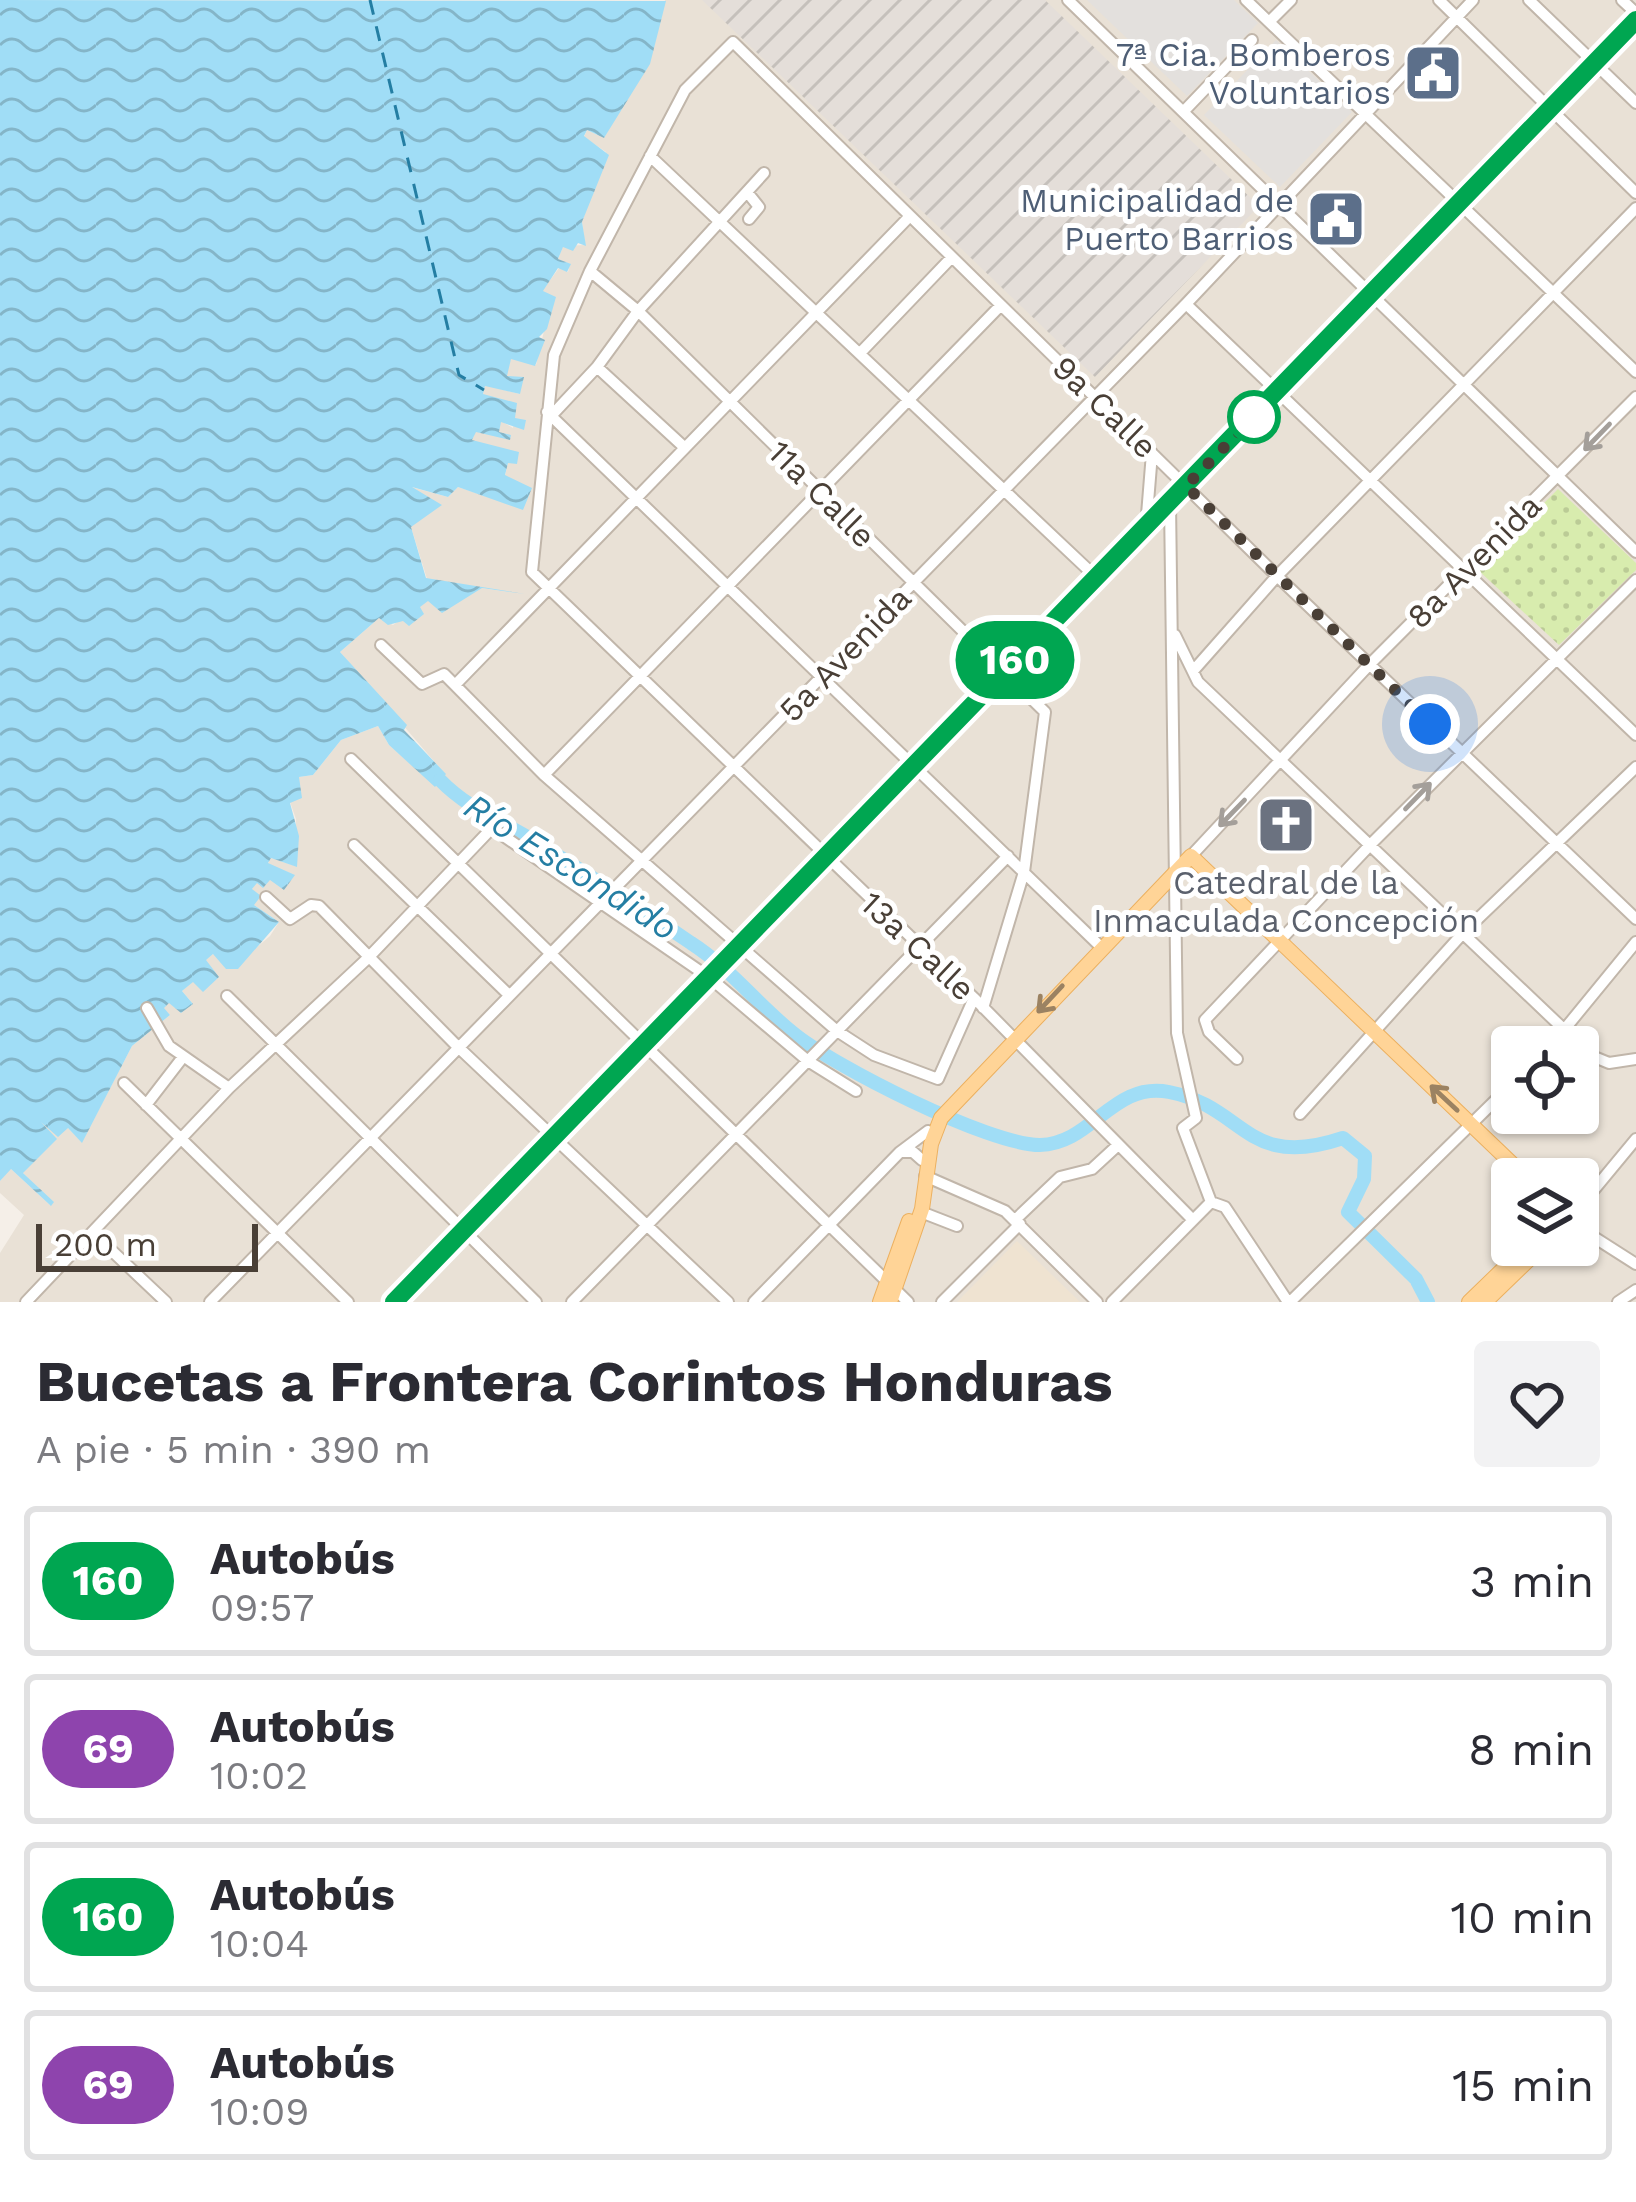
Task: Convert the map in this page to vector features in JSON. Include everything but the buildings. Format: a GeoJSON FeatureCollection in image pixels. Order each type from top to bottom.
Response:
{"type":"FeatureCollection","features":[{"type":"Feature","properties":{"kind":"main road","name":"8a Avenida"},"geometry":{"type":"LineString","coordinates":[[924,1171],[928,1131],[939,1116],[1191,856]]}},
{"type":"Feature","properties":{"kind":"main road"},"geometry":{"type":"LineString","coordinates":[[1191,856],[1506,1158]]}},
{"type":"Feature","properties":{"kind":"main road"},"geometry":{"type":"LineString","coordinates":[[891,1291],[939,1116]]}},
{"type":"Feature","properties":{"kind":"main road"},"geometry":{"type":"LineString","coordinates":[[880,1302],[891,1291],[922,1212],[924,1171]]}},
{"type":"Feature","properties":{"kind":"main road"},"geometry":{"type":"LineString","coordinates":[[1469,1302],[1506,1266]]}},
{"type":"Feature","properties":{"kind":"main road"},"geometry":{"type":"LineString","coordinates":[[1486,1302],[1523,1266]]}},
{"type":"Feature","properties":{"kind":"street"},"geometry":{"type":"LineString","coordinates":[[1068,0],[1636,552]]}},
{"type":"Feature","properties":{"kind":"street"},"geometry":{"type":"LineString","coordinates":[[1246,0],[1636,372]]}},
{"type":"Feature","properties":{"kind":"street"},"geometry":{"type":"LineString","coordinates":[[1269,22],[1291,0]]}},
{"type":"Feature","properties":{"kind":"street"},"geometry":{"type":"LineString","coordinates":[[1439,0],[1636,193]]}},
{"type":"Feature","properties":{"kind":"street","name":"5a Avenida"},"geometry":{"type":"LineString","coordinates":[[210,1302],[1186,304],[1473,0]]}},
{"type":"Feature","properties":{"kind":"street"},"geometry":{"type":"LineString","coordinates":[[1529,0],[1636,103]]}},
{"type":"Feature","properties":{"kind":"street"},"geometry":{"type":"LineString","coordinates":[[394,1302],[916,768],[1548,108],[1596,65],[1636,16],[1622,0]]}},
{"type":"Feature","properties":{"kind":"street"},"geometry":{"type":"LineString","coordinates":[[1184,112],[1252,40]]}},
{"type":"Feature","properties":{"kind":"street","name":"9a Calle"},"geometry":{"type":"LineString","coordinates":[[650,156],[685,90],[733,42],[1276,576],[1636,920]]}},
{"type":"Feature","properties":{"kind":"street"},"geometry":{"type":"LineString","coordinates":[[549,414],[554,355],[590,272],[650,156],[819,310],[1097,578]]}},
{"type":"Feature","properties":{"kind":"street"},"geometry":{"type":"LineString","coordinates":[[549,414],[597,367],[638,310],[764,173]]}},
{"type":"Feature","properties":{"kind":"street"},"geometry":{"type":"LineString","coordinates":[[747,192],[760,207],[749,219]]}},
{"type":"Feature","properties":{"kind":"street"},"geometry":{"type":"LineString","coordinates":[[1192,671],[1276,576],[1375,481],[1636,208]]}},
{"type":"Feature","properties":{"kind":"street"},"geometry":{"type":"LineString","coordinates":[[455,685],[549,590],[635,493],[910,216]]}},
{"type":"Feature","properties":{"kind":"street"},"geometry":{"type":"LineString","coordinates":[[862,352],[952,257]]}},
{"type":"Feature","properties":{"kind":"street","name":"11a Calle"},"geometry":{"type":"LineString","coordinates":[[590,272],[638,310],[913,584],[1006,669],[1047,721],[1024,872]]}},
{"type":"Feature","properties":{"kind":"street"},"geometry":{"type":"LineString","coordinates":[[1186,304],[1636,735]]}},
{"type":"Feature","properties":{"kind":"street"},"geometry":{"type":"LineString","coordinates":[[544,775],[1001,305]]}},
{"type":"Feature","properties":{"kind":"street"},"geometry":{"type":"LineString","coordinates":[[597,367],[684,447]]}},
{"type":"Feature","properties":{"kind":"street","name":"8a Avenida"},"geometry":{"type":"LineString","coordinates":[[1191,856],[1369,665],[1636,397]]}},
{"type":"Feature","properties":{"kind":"street"},"geometry":{"type":"LineString","coordinates":[[549,414],[1100,946]]}},
{"type":"Feature","properties":{"kind":"street","name":"13a Calle"},"geometry":{"type":"LineString","coordinates":[[549,414],[530,557],[537,578],[1014,1037],[1192,1219]]}},
{"type":"Feature","properties":{"kind":"street"},"geometry":{"type":"LineString","coordinates":[[1145,528],[1152,452]]}},
{"type":"Feature","properties":{"kind":"street"},"geometry":{"type":"LineString","coordinates":[[1170,502],[1175,634],[1192,671],[1562,1026]]}},
{"type":"Feature","properties":{"kind":"street"},"geometry":{"type":"LineString","coordinates":[[1237,1059],[1209,1032],[1205,1020],[1372,843],[1636,580]]}},
{"type":"Feature","properties":{"kind":"street"},"geometry":{"type":"LineString","coordinates":[[1175,634],[1169,645],[1177,1033],[1196,1118],[1183,1128],[1211,1202],[1225,1208],[1289,1302],[1491,1104]]}},
{"type":"Feature","properties":{"kind":"street"},"geometry":{"type":"LineString","coordinates":[[381,645],[422,684],[444,674],[544,775],[737,949],[837,1031],[874,1055],[936,1080],[978,1003],[1024,872]]}},
{"type":"Feature","properties":{"kind":"street"},"geometry":{"type":"LineString","coordinates":[[351,759],[738,1134],[891,1291],[908,1302]]}},
{"type":"Feature","properties":{"kind":"street"},"geometry":{"type":"LineString","coordinates":[[1300,1114],[1464,932],[1636,766]]}},
{"type":"Feature","properties":{"kind":"street"},"geometry":{"type":"LineString","coordinates":[[26,1302],[229,1088],[368,958],[487,830],[498,831],[711,977],[856,1091]]}},
{"type":"Feature","properties":{"kind":"street"},"geometry":{"type":"LineString","coordinates":[[354,845],[508,994]]}},
{"type":"Feature","properties":{"kind":"street"},"geometry":{"type":"LineString","coordinates":[[572,1302],[1008,856]]}},
{"type":"Feature","properties":{"kind":"street"},"geometry":{"type":"LineString","coordinates":[[266,897],[290,919],[310,905],[319,906],[552,1138],[728,1302]]}},
{"type":"Feature","properties":{"kind":"street"},"geometry":{"type":"LineString","coordinates":[[1571,1026],[1636,942]]}},
{"type":"Feature","properties":{"kind":"street"},"geometry":{"type":"LineString","coordinates":[[227,996],[536,1302]]}},
{"type":"Feature","properties":{"kind":"street"},"geometry":{"type":"LineString","coordinates":[[147,1008],[165,1041],[229,1088]]}},
{"type":"Feature","properties":{"kind":"street"},"geometry":{"type":"LineString","coordinates":[[146,1105],[183,1057]]}},
{"type":"Feature","properties":{"kind":"street"},"geometry":{"type":"LineString","coordinates":[[1599,1059],[1609,1063],[1636,1059]]}},
{"type":"Feature","properties":{"kind":"street"},"geometry":{"type":"LineString","coordinates":[[124,1083],[348,1302]]}},
{"type":"Feature","properties":{"kind":"street","name":"8a Avenida"},"geometry":{"type":"LineString","coordinates":[[754,1302],[900,1152],[928,1131]]}},
{"type":"Feature","properties":{"kind":"street"},"geometry":{"type":"LineString","coordinates":[[1599,1180],[1636,1139]]}},
{"type":"Feature","properties":{"kind":"street"},"geometry":{"type":"LineString","coordinates":[[942,1302],[1060,1177],[1092,1169],[1115,1144]]}},
{"type":"Feature","properties":{"kind":"street"},"geometry":{"type":"LineString","coordinates":[[900,1152],[914,1152],[924,1171],[1018,1222],[1097,1302]]}},
{"type":"Feature","properties":{"kind":"street"},"geometry":{"type":"LineString","coordinates":[[1112,1302],[1211,1202]]}},
{"type":"Feature","properties":{"kind":"street"},"geometry":{"type":"LineString","coordinates":[[922,1212],[957,1226]]}},
{"type":"Feature","properties":{"kind":"street"},"geometry":{"type":"LineString","coordinates":[[93,1232],[166,1302]]}},
{"type":"Feature","properties":{"kind":"street"},"geometry":{"type":"LineString","coordinates":[[1599,1240],[1636,1264]]}},
{"type":"Feature","properties":{"kind":"street"},"geometry":{"type":"LineString","coordinates":[[1618,1302],[1636,1291]]}},
{"type":"Feature","properties":{"kind":"shaded area"},"geometry":{"type":"Polygon","coordinates":[[[665,0],[1636,0],[1636,1302],[0,1302],[0,1253],[24,1215],[0,1193],[0,1181],[10,1168],[50,1205],[53,1202],[23,1173],[40,1122],[68,1128],[82,1142],[132,1046],[170,1015],[163,1008],[169,1002],[181,1013],[193,1004],[182,991],[193,981],[219,978],[205,960],[213,954],[235,966],[270,936],[279,922],[254,905],[252,889],[256,883],[294,875],[268,864],[270,858],[296,866],[296,819],[290,802],[299,777],[313,775],[341,740],[378,726],[389,745],[436,786],[445,774],[340,652],[379,618],[393,625],[428,600],[482,588],[524,594],[427,579],[411,527],[424,514],[411,487],[448,497],[458,487],[523,509],[505,476],[508,462],[472,440],[475,431],[498,432],[501,421],[513,428],[514,418],[483,394],[485,385],[520,394],[506,376],[511,358],[536,365],[548,314],[542,291],[559,268],[568,272],[570,264],[558,259],[563,246],[585,245],[582,222],[606,152],[584,137],[587,130],[604,138],[654,46],[665,0]]]}},
{"type":"Feature","properties":{"kind":"shaded area"},"geometry":{"type":"Polygon","coordinates":[[[702,0],[1045,0],[1259,206],[1095,377],[702,0]]]}},
{"type":"Feature","properties":{"kind":"shaded area"},"geometry":{"type":"Polygon","coordinates":[[[1087,0],[1234,0],[1258,23],[1187,96],[1087,0]]]}},
{"type":"Feature","properties":{"kind":"shaded area"},"geometry":{"type":"Polygon","coordinates":[[[1276,40],[1352,112],[1280,187],[1204,115],[1276,40]]]}},
{"type":"Feature","properties":{"kind":"shaded area"},"geometry":{"type":"Polygon","coordinates":[[[1017,1241],[1080,1302],[957,1302],[1017,1241]]]}},
{"type":"Feature","properties":{"kind":"green space"},"geometry":{"type":"Polygon","coordinates":[[[1558,489],[1636,563],[1636,570],[1559,645],[1478,570],[1558,489]]]}},
{"type":"Feature","properties":{"kind":"water"},"geometry":{"type":"Polygon","coordinates":[[[0,0],[666,1],[650,64],[604,138],[587,130],[584,136],[609,155],[582,222],[586,246],[578,243],[573,251],[563,247],[558,259],[571,264],[567,272],[558,268],[543,291],[556,297],[547,329],[539,337],[545,340],[535,366],[511,359],[507,376],[524,377],[520,394],[485,386],[483,394],[517,403],[515,418],[526,420],[524,430],[501,422],[499,432],[511,435],[510,440],[476,432],[472,440],[519,452],[517,464],[508,463],[505,475],[532,488],[523,510],[458,487],[448,497],[412,487],[442,505],[411,527],[426,578],[525,594],[482,588],[442,613],[428,601],[420,607],[424,614],[409,626],[403,621],[388,625],[379,618],[340,652],[446,774],[435,787],[389,745],[378,726],[341,740],[313,775],[299,777],[302,798],[290,803],[299,836],[297,867],[271,858],[268,863],[295,875],[284,890],[270,880],[263,888],[257,883],[252,889],[261,896],[254,905],[279,922],[238,969],[226,969],[213,954],[206,960],[219,977],[203,992],[193,982],[182,991],[193,1004],[181,1013],[169,1003],[164,1008],[170,1015],[132,1046],[82,1143],[68,1128],[58,1137],[41,1122],[57,1139],[23,1173],[54,1202],[51,1206],[11,1169],[0,1181],[0,0]]]}},
{"type":"Feature","properties":{"kind":"waterway","name":"Río Escondido"},"geometry":{"type":"LineString","coordinates":[[440,780],[475,808],[558,856],[705,953],[813,1047],[950,1118],[1016,1142],[1040,1145],[1074,1135],[1117,1104],[1150,1091],[1195,1100],[1265,1142],[1285,1147],[1343,1138],[1365,1156],[1364,1179],[1348,1212],[1416,1279],[1428,1302]]}},
{"type":"Feature","properties":{"kind":"ferry route"},"geometry":{"type":"LineString","coordinates":[[370,0],[459,375],[484,390]]}},
{"type":"Feature","properties":{"kind":"bus line","name":"160"},"geometry":{"type":"LineString","coordinates":[[394,1302],[1636,20]]}},
{"type":"Feature","properties":{"kind":"place","name":"7ª Cia. Bomberos Voluntarios"},"geometry":{"type":"Point","coordinates":[1433,73]}},
{"type":"Feature","properties":{"kind":"place","name":"Municipalidad de Puerto Barrios"},"geometry":{"type":"Point","coordinates":[1336,219]}},
{"type":"Feature","properties":{"kind":"place","name":"Catedral de la Inmaculada Concepción"},"geometry":{"type":"Point","coordinates":[1286,825]}},
{"type":"Feature","properties":{"kind":"route"},"geometry":{"type":"LineString","coordinates":[[1254,417],[1186,486],[1430,724]]}}]}
